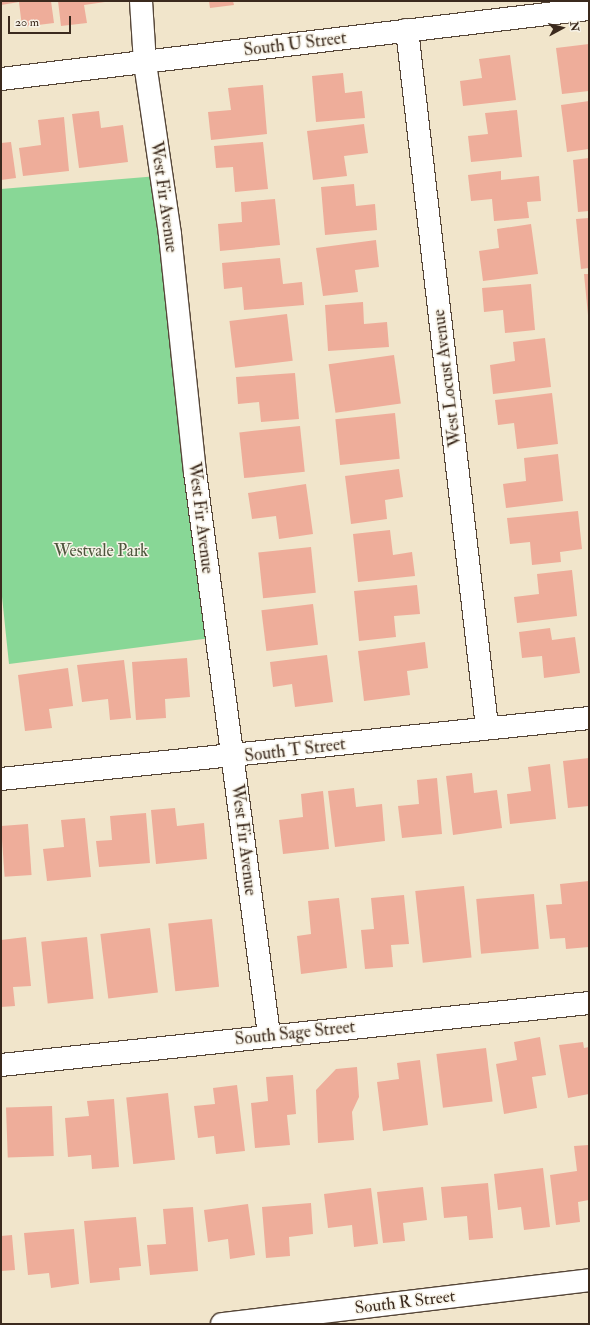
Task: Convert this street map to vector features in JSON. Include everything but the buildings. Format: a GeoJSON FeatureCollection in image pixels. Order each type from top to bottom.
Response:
{"type":"FeatureCollection","features":[{"type":"Feature","properties":{"kind":"street","name":"West Fir Avenue"},"geometry":{"type":"LineString","coordinates":[[141,1],[145,63],[170,235],[195,472],[269,1035]]}},
{"type":"Feature","properties":{"kind":"street","name":"South U Street"},"geometry":{"type":"LineString","coordinates":[[1,79],[589,9]]}},
{"type":"Feature","properties":{"kind":"street","name":"West Locust Avenue"},"geometry":{"type":"LineString","coordinates":[[407,30],[487,727]]}},
{"type":"Feature","properties":{"kind":"street","name":"South T Street"},"geometry":{"type":"LineString","coordinates":[[1,779],[233,757],[487,727],[589,718]]}},
{"type":"Feature","properties":{"kind":"street","name":"South Sage Street"},"geometry":{"type":"LineString","coordinates":[[1,1065],[269,1035],[589,1003]]}},
{"type":"Feature","properties":{"kind":"street","name":"South R Street"},"geometry":{"type":"LineString","coordinates":[[222,1324],[589,1280]]}},
{"type":"Feature","properties":{"kind":"green space","name":"Westvale Park"},"geometry":{"type":"Polygon","coordinates":[[[158,176],[211,638],[9,664],[1,587],[1,189],[158,176]]]}}]}
